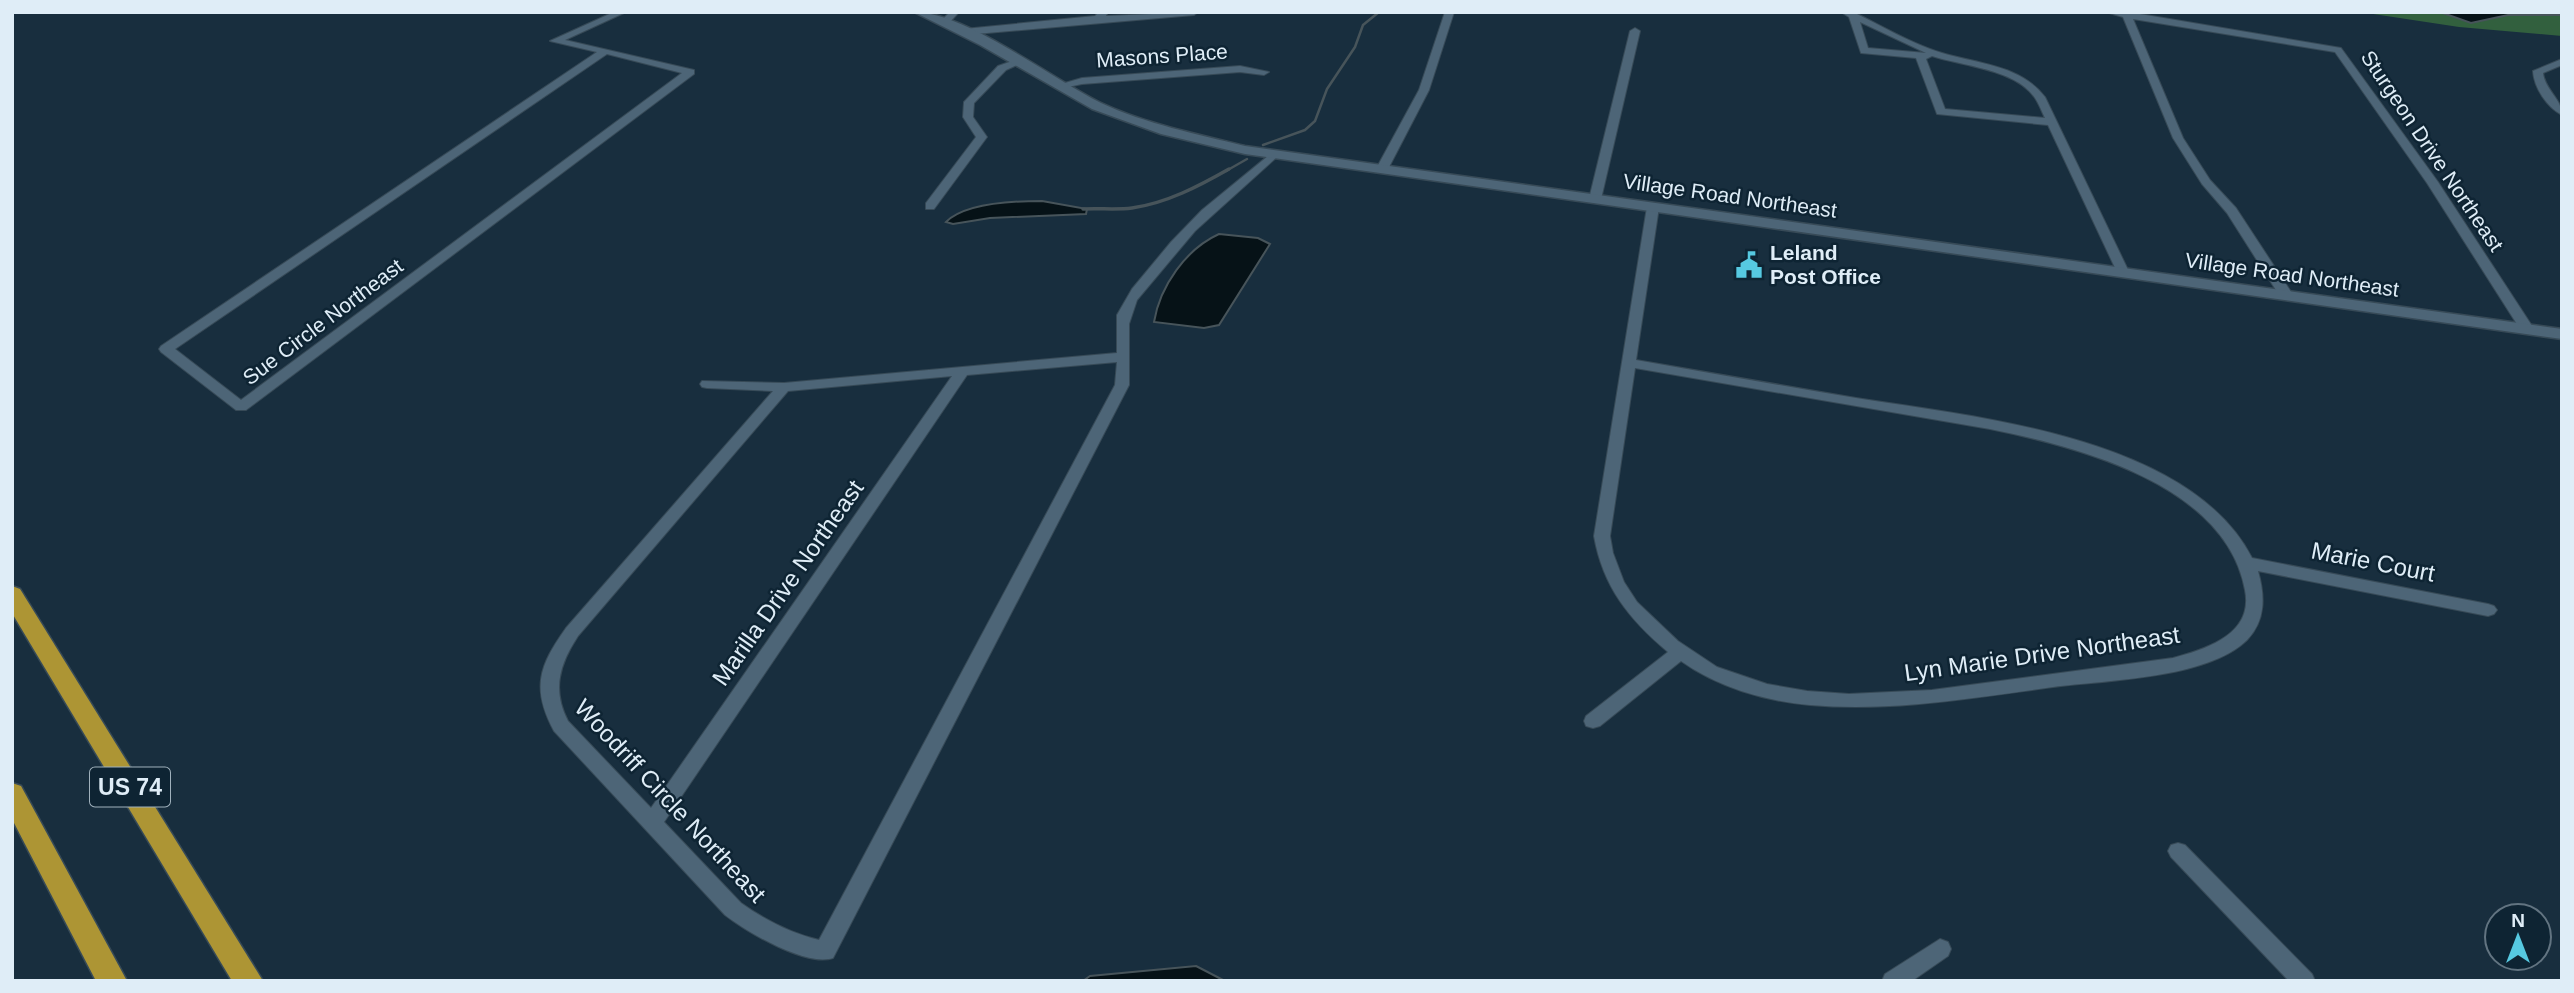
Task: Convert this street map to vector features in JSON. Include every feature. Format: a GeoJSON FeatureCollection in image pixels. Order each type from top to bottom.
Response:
{"type":"FeatureCollection","features":[{"type":"Feature","properties":{"kind":"highway","name":"US 74"},"geometry":{"type":"LineString","coordinates":[[12,594],[248,981]]}},
{"type":"Feature","properties":{"kind":"highway"},"geometry":{"type":"LineString","coordinates":[[12,793],[112,981]]}},
{"type":"Feature","properties":{"kind":"main road","name":"Village Road Northeast"},"geometry":{"type":"LineString","coordinates":[[920,12],[950,17],[964,32],[1021,61],[1097,106],[1166,131],[1274,154],[2562,334]]}},
{"type":"Feature","properties":{"kind":"street","name":"Sue Circle Northeast"},"geometry":{"type":"LineString","coordinates":[[605,51],[166,349],[241,407],[690,72],[605,51],[555,41],[622,12]]}},
{"type":"Feature","properties":{"kind":"street"},"geometry":{"type":"LineString","coordinates":[[964,32],[1101,15],[1194,12]]}},
{"type":"Feature","properties":{"kind":"street"},"geometry":{"type":"LineString","coordinates":[[1382,169],[1424,90],[1450,12]]}},
{"type":"Feature","properties":{"kind":"street","name":"Sturgeon Drive Northeast"},"geometry":{"type":"LineString","coordinates":[[2110,12],[2301,41],[2338,50],[2432,182],[2527,329]]}},
{"type":"Feature","properties":{"kind":"street"},"geometry":{"type":"LineString","coordinates":[[1849,14],[1864,51],[1945,57],[1983,65],[2026,82],[2039,97],[2052,122],[2123,272]]}},
{"type":"Feature","properties":{"kind":"street"},"geometry":{"type":"LineString","coordinates":[[1849,14],[1912,45],[1945,57]]}},
{"type":"Feature","properties":{"kind":"street"},"geometry":{"type":"LineString","coordinates":[[2127,16],[2178,138],[2206,182],[2232,211],[2286,295]]}},
{"type":"Feature","properties":{"kind":"street"},"geometry":{"type":"LineString","coordinates":[[1595,199],[1635,31]]}},
{"type":"Feature","properties":{"kind":"street"},"geometry":{"type":"LineString","coordinates":[[1920,55],[1941,112],[2052,122]]}},
{"type":"Feature","properties":{"kind":"street"},"geometry":{"type":"LineString","coordinates":[[930,206],[982,137],[968,117],[969,102],[1002,68],[1021,61]]}},
{"type":"Feature","properties":{"kind":"street"},"geometry":{"type":"LineString","coordinates":[[2560,108],[2543,90],[2538,71],[2562,62]]}},
{"type":"Feature","properties":{"kind":"street","name":"Masons Place"},"geometry":{"type":"LineString","coordinates":[[1063,85],[1083,81],[1240,69],[1264,72]]}},
{"type":"Feature","properties":{"kind":"street","name":"Woodriff Circle Northeast"},"geometry":{"type":"LineString","coordinates":[[784,387],[572,632],[554,660],[547,692],[551,709],[561,726],[733,909],[753,925],[774,936],[825,951],[1117,395],[1124,377],[1124,316],[1135,293],[1165,255],[1216,201],[1274,154]]}},
{"type":"Feature","properties":{"kind":"street"},"geometry":{"type":"LineString","coordinates":[[1629,363],[1653,207]]}},
{"type":"Feature","properties":{"kind":"street"},"geometry":{"type":"LineString","coordinates":[[707,384],[784,387],[1124,357]]}},
{"type":"Feature","properties":{"kind":"street","name":"Lyn Marie Drive Northeast"},"geometry":{"type":"LineString","coordinates":[[1629,363],[1964,419],[2076,445],[2112,457],[2177,490],[2216,520],[2248,563],[2255,590],[2256,615],[2238,638],[2217,651],[2176,664],[1951,694],[1877,701],[1824,699],[1769,692],[1724,678],[1680,652],[1626,602],[1606,565],[1602,536],[1629,363]]}},
{"type":"Feature","properties":{"kind":"street","name":"Marilla Drive Northeast"},"geometry":{"type":"LineString","coordinates":[[652,822],[963,371]]}},
{"type":"Feature","properties":{"kind":"street","name":"Marie Court"},"geometry":{"type":"LineString","coordinates":[[2248,563],[2488,610]]}},
{"type":"Feature","properties":{"kind":"street"},"geometry":{"type":"LineString","coordinates":[[1593,721],[1680,652]]}},
{"type":"Feature","properties":{"kind":"street"},"geometry":{"type":"LineString","coordinates":[[2178,851],[2304,981]]}},
{"type":"Feature","properties":{"kind":"street"},"geometry":{"type":"LineString","coordinates":[[1893,981],[1940,950]]}},
{"type":"Feature","properties":{"kind":"green space"},"geometry":{"type":"Polygon","coordinates":[[[2360,12],[2440,12],[2471,23],[2508,15],[2562,15],[2562,36],[2459,27],[2360,12]]]}},
{"type":"Feature","properties":{"kind":"shaded area"},"geometry":{"type":"Polygon","coordinates":[[[2440,12],[2562,12],[2562,15],[2508,15],[2471,23],[2440,12]]]}},
{"type":"Feature","properties":{"kind":"shaded area"},"geometry":{"type":"Polygon","coordinates":[[[1042,201],[1087,209],[1086,214],[990,218],[953,224],[946,222],[978,207],[1042,201]]]}},
{"type":"Feature","properties":{"kind":"shaded area"},"geometry":{"type":"Polygon","coordinates":[[[1219,234],[1258,238],[1270,244],[1219,325],[1204,328],[1154,322],[1162,295],[1176,270],[1196,249],[1219,234]]]}},
{"type":"Feature","properties":{"kind":"shaded area"},"geometry":{"type":"Polygon","coordinates":[[[1196,966],[1225,981],[1083,981],[1090,976],[1196,966]]]}},
{"type":"Feature","properties":{"kind":"waterway"},"geometry":{"type":"LineString","coordinates":[[1263,145],[1305,130],[1315,121],[1327,89],[1355,47],[1363,25],[1379,12]]}},
{"type":"Feature","properties":{"kind":"waterway"},"geometry":{"type":"LineString","coordinates":[[1226,171],[1247,159]]}},
{"type":"Feature","properties":{"kind":"waterway"},"geometry":{"type":"LineString","coordinates":[[1083,209],[1145,206],[1170,198],[1229,169]]}},
{"type":"Feature","properties":{"kind":"place","name":"Leland Post Office"},"geometry":{"type":"Point","coordinates":[1749,265]}}]}
